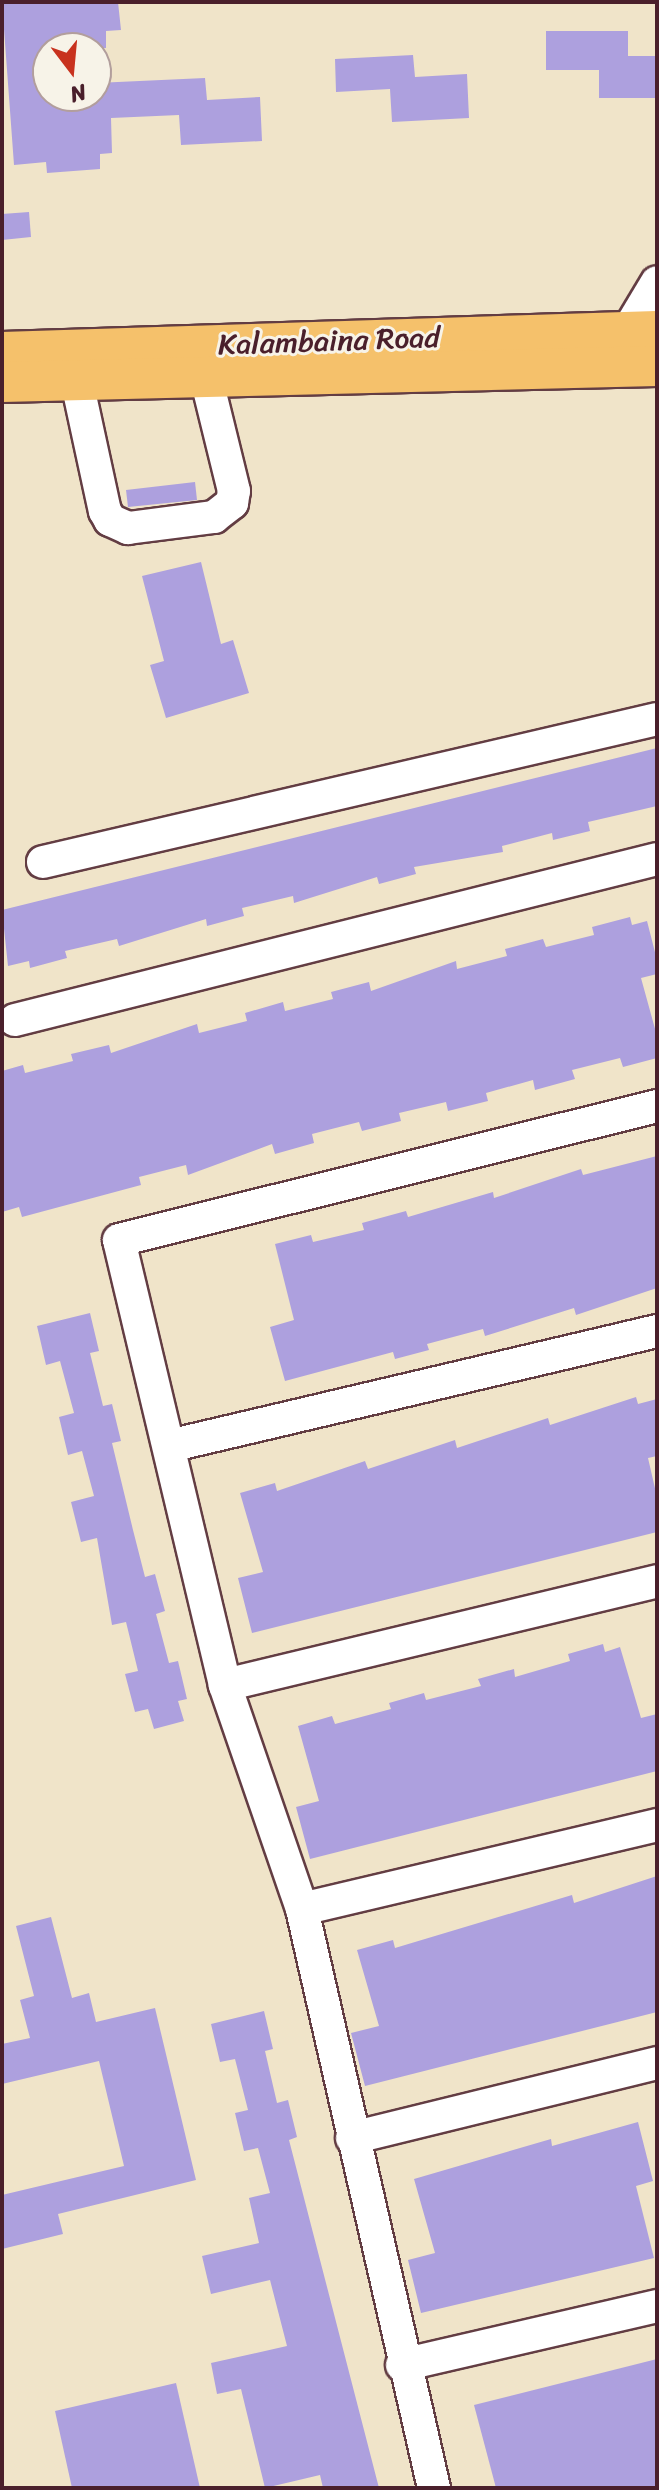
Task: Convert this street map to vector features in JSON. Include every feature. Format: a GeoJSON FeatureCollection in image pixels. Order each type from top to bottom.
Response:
{"type":"FeatureCollection","features":[{"type":"Feature","properties":{"kind":"main road","name":"Kalambaina Road"},"geometry":{"type":"LineString","coordinates":[[2,352],[642,332]]}},
{"type":"Feature","properties":{"kind":"main road","name":"Kalambaina Road"},"geometry":{"type":"LineString","coordinates":[[2,382],[657,366]]}},
{"type":"Feature","properties":{"kind":"street"},"geometry":{"type":"LineString","coordinates":[[642,332],[657,282]]}},
{"type":"Feature","properties":{"kind":"street"},"geometry":{"type":"LineString","coordinates":[[77,382],[105,511],[110,520],[128,528],[214,517],[232,503],[234,491],[206,377]]}},
{"type":"Feature","properties":{"kind":"street"},"geometry":{"type":"LineString","coordinates":[[43,862],[657,719]]}},
{"type":"Feature","properties":{"kind":"street"},"geometry":{"type":"LineString","coordinates":[[15,1020],[657,859]]}},
{"type":"Feature","properties":{"kind":"street"},"geometry":{"type":"LineString","coordinates":[[434,2488],[402,2365],[302,1909],[225,1685],[119,1240],[657,1106]]}},
{"type":"Feature","properties":{"kind":"street"},"geometry":{"type":"LineString","coordinates":[[169,1446],[657,1331]]}},
{"type":"Feature","properties":{"kind":"street"},"geometry":{"type":"LineString","coordinates":[[225,1685],[657,1581]]}},
{"type":"Feature","properties":{"kind":"street"},"geometry":{"type":"LineString","coordinates":[[302,1909],[657,1825]]}},
{"type":"Feature","properties":{"kind":"street"},"geometry":{"type":"LineString","coordinates":[[352,2138],[657,2063]]}},
{"type":"Feature","properties":{"kind":"street"},"geometry":{"type":"LineString","coordinates":[[402,2365],[657,2306]]}},
{"type":"Feature","properties":{"kind":"building"},"geometry":{"type":"Polygon","coordinates":[[[2,2],[118,2],[121,30],[32,32],[32,112],[112,112],[112,82],[205,78],[207,100],[260,97],[262,141],[181,145],[179,115],[111,118],[112,153],[100,154],[100,169],[47,173],[46,162],[14,165],[2,2]]]}},
{"type":"Feature","properties":{"kind":"building"},"geometry":{"type":"Polygon","coordinates":[[[546,31],[628,31],[628,56],[657,56],[657,98],[599,98],[599,70],[546,70],[546,31]]]}},
{"type":"Feature","properties":{"kind":"building"},"geometry":{"type":"Polygon","coordinates":[[[413,55],[415,77],[467,74],[469,118],[392,122],[390,89],[336,92],[335,59],[413,55]]]}},
{"type":"Feature","properties":{"kind":"building"},"geometry":{"type":"Polygon","coordinates":[[[29,212],[31,237],[2,240],[2,214],[29,212]]]}},
{"type":"Feature","properties":{"kind":"building"},"geometry":{"type":"Polygon","coordinates":[[[195,482],[197,500],[128,507],[126,490],[195,482]]]}},
{"type":"Feature","properties":{"kind":"building"},"geometry":{"type":"Polygon","coordinates":[[[201,562],[221,644],[233,640],[249,693],[166,718],[150,665],[164,661],[142,576],[201,562]]]}},
{"type":"Feature","properties":{"kind":"building"},"geometry":{"type":"Polygon","coordinates":[[[657,748],[657,806],[588,822],[590,831],[553,840],[552,833],[502,846],[503,852],[414,867],[416,874],[379,884],[377,877],[294,903],[293,896],[242,908],[244,916],[207,926],[206,919],[119,946],[117,939],[65,951],[67,958],[30,968],[29,961],[8,966],[2,910],[657,748]]]}},
{"type":"Feature","properties":{"kind":"building"},"geometry":{"type":"Polygon","coordinates":[[[630,917],[632,925],[647,921],[657,960],[657,974],[641,978],[657,1036],[657,1058],[623,1067],[620,1058],[572,1070],[575,1079],[535,1090],[533,1080],[486,1093],[488,1101],[448,1111],[446,1102],[399,1113],[401,1121],[362,1131],[359,1122],[312,1134],[314,1143],[275,1154],[272,1144],[188,1175],[186,1165],[139,1177],[141,1185],[22,1217],[19,1207],[2,1212],[2,1071],[23,1065],[25,1073],[73,1061],[71,1054],[109,1045],[111,1053],[197,1024],[199,1033],[247,1021],[245,1013],[283,1002],[285,1011],[333,999],[331,992],[369,982],[371,991],[456,961],[457,969],[507,956],[505,949],[543,939],[546,947],[594,935],[592,927],[630,917]]]}},
{"type":"Feature","properties":{"kind":"building"},"geometry":{"type":"Polygon","coordinates":[[[657,1156],[657,1288],[576,1315],[574,1308],[485,1336],[483,1329],[427,1344],[429,1350],[395,1359],[393,1352],[285,1381],[270,1327],[294,1320],[275,1244],[311,1235],[313,1242],[364,1230],[362,1223],[406,1211],[408,1217],[493,1192],[494,1198],[581,1169],[583,1175],[657,1156]]]}},
{"type":"Feature","properties":{"kind":"building"},"geometry":{"type":"Polygon","coordinates":[[[90,1313],[99,1351],[90,1353],[103,1406],[112,1404],[121,1441],[112,1443],[133,1530],[145,1577],[155,1574],[165,1611],[156,1614],[169,1663],[178,1661],[187,1699],[178,1701],[184,1721],[154,1729],[148,1709],[135,1712],[125,1674],[138,1671],[126,1622],[112,1625],[97,1538],[81,1542],[71,1502],[94,1496],[82,1451],[68,1455],[59,1417],[74,1413],[60,1361],[46,1365],[37,1326],[90,1313]]]}},
{"type":"Feature","properties":{"kind":"building"},"geometry":{"type":"Polygon","coordinates":[[[636,1397],[638,1404],[657,1399],[657,1456],[648,1458],[657,1497],[657,1532],[252,1633],[238,1578],[263,1572],[240,1493],[275,1483],[277,1491],[365,1461],[368,1469],[455,1440],[457,1448],[548,1418],[550,1425],[636,1397]]]}},
{"type":"Feature","properties":{"kind":"building"},"geometry":{"type":"Polygon","coordinates":[[[603,1644],[605,1652],[620,1647],[641,1718],[657,1714],[657,1771],[310,1859],[296,1807],[319,1801],[298,1726],[332,1716],[335,1724],[391,1709],[389,1703],[424,1693],[426,1700],[481,1686],[478,1679],[514,1669],[515,1677],[570,1661],[568,1654],[603,1644]]]}},
{"type":"Feature","properties":{"kind":"building"},"geometry":{"type":"Polygon","coordinates":[[[657,1876],[657,2012],[365,2086],[351,2033],[379,2026],[357,1950],[393,1940],[395,1948],[572,1895],[574,1903],[657,1876]]]}},
{"type":"Feature","properties":{"kind":"building"},"geometry":{"type":"Polygon","coordinates":[[[51,1917],[72,1998],[89,1993],[96,2022],[155,2008],[196,2180],[58,2214],[63,2234],[2,2249],[2,2195],[124,2166],[99,2061],[2,2084],[2,2044],[30,2038],[20,2000],[34,1996],[16,1926],[51,1917]]]}},
{"type":"Feature","properties":{"kind":"building"},"geometry":{"type":"Polygon","coordinates":[[[264,2011],[273,2049],[265,2051],[277,2103],[288,2100],[297,2137],[289,2140],[379,2488],[323,2488],[320,2475],[265,2488],[241,2389],[217,2394],[211,2363],[287,2346],[270,2280],[211,2294],[202,2256],[259,2243],[249,2198],[270,2193],[258,2148],[244,2151],[235,2113],[248,2110],[235,2059],[220,2062],[211,2024],[264,2011]]]}},
{"type":"Feature","properties":{"kind":"building"},"geometry":{"type":"Polygon","coordinates":[[[638,2122],[653,2181],[636,2186],[654,2258],[421,2313],[408,2260],[435,2253],[414,2179],[551,2139],[552,2146],[638,2122]]]}},
{"type":"Feature","properties":{"kind":"building"},"geometry":{"type":"Polygon","coordinates":[[[657,2359],[657,2488],[496,2488],[474,2405],[657,2359]]]}},
{"type":"Feature","properties":{"kind":"building"},"geometry":{"type":"Polygon","coordinates":[[[176,2383],[200,2488],[72,2488],[55,2411],[176,2383]]]}}]}
